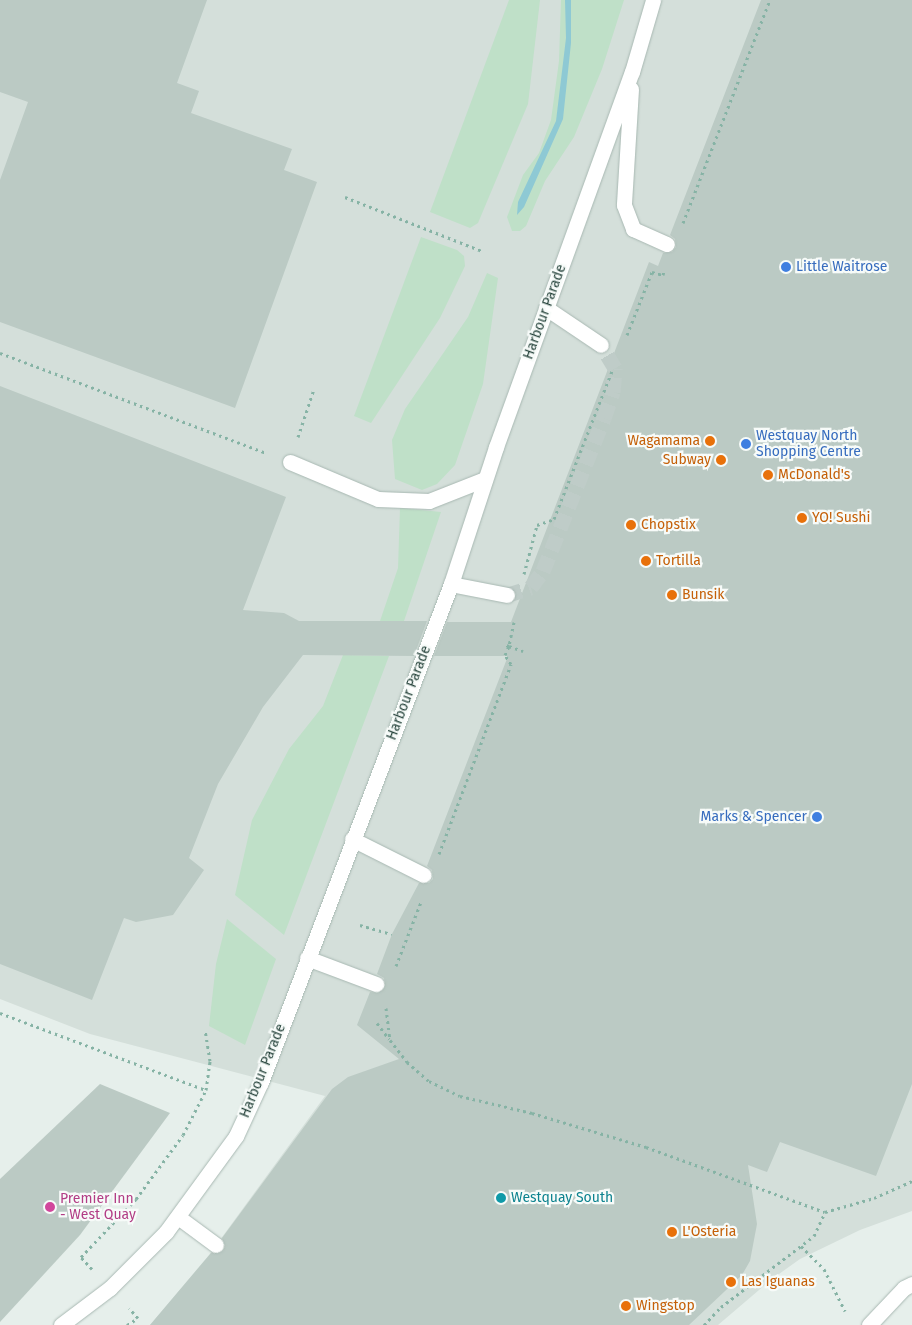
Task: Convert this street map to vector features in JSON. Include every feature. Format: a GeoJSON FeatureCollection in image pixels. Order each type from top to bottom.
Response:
{"type":"FeatureCollection","features":[{"type":"Feature","properties":{"kind":"street","name":"Harbour Parade"},"geometry":{"type":"LineString","coordinates":[[61,1325],[110,1288],[178,1217],[236,1136],[261,1082],[352,839],[451,584],[485,479],[632,72],[653,0]]}},
{"type":"Feature","properties":{"kind":"street"},"geometry":{"type":"LineString","coordinates":[[632,72],[624,205],[633,229],[667,244]]}},
{"type":"Feature","properties":{"kind":"street"},"geometry":{"type":"LineString","coordinates":[[546,308],[601,345]]}},
{"type":"Feature","properties":{"kind":"street"},"geometry":{"type":"LineString","coordinates":[[290,462],[378,499],[429,501],[485,479]]}},
{"type":"Feature","properties":{"kind":"street"},"geometry":{"type":"LineString","coordinates":[[451,584],[507,595]]}},
{"type":"Feature","properties":{"kind":"street"},"geometry":{"type":"LineString","coordinates":[[352,839],[424,875]]}},
{"type":"Feature","properties":{"kind":"street"},"geometry":{"type":"LineString","coordinates":[[307,958],[376,984]]}},
{"type":"Feature","properties":{"kind":"street"},"geometry":{"type":"LineString","coordinates":[[178,1217],[216,1245]]}},
{"type":"Feature","properties":{"kind":"street"},"geometry":{"type":"LineString","coordinates":[[869,1325],[904,1288],[912,1284]]}},
{"type":"Feature","properties":{"kind":"path"},"geometry":{"type":"LineString","coordinates":[[681,230],[770,0]]}},
{"type":"Feature","properties":{"kind":"path"},"geometry":{"type":"LineString","coordinates":[[345,197],[482,251]]}},
{"type":"Feature","properties":{"kind":"path"},"geometry":{"type":"LineString","coordinates":[[624,343],[652,272],[663,275],[666,266]]}},
{"type":"Feature","properties":{"kind":"path"},"geometry":{"type":"LineString","coordinates":[[0,353],[290,462],[314,389]]}},
{"type":"Feature","properties":{"kind":"path"},"geometry":{"type":"LineString","coordinates":[[522,584],[537,525],[554,520],[613,368]]}},
{"type":"Feature","properties":{"kind":"path"},"geometry":{"type":"LineString","coordinates":[[438,857],[511,664],[505,655],[515,619]]}},
{"type":"Feature","properties":{"kind":"path"},"geometry":{"type":"LineString","coordinates":[[503,644],[523,651]]}},
{"type":"Feature","properties":{"kind":"path"},"geometry":{"type":"LineString","coordinates":[[396,968],[424,894]]}},
{"type":"Feature","properties":{"kind":"path"},"geometry":{"type":"LineString","coordinates":[[360,925],[392,934]]}},
{"type":"Feature","properties":{"kind":"path"},"geometry":{"type":"LineString","coordinates":[[387,1003],[390,1040]]}},
{"type":"Feature","properties":{"kind":"path"},"geometry":{"type":"LineString","coordinates":[[0,1013],[206,1090]]}},
{"type":"Feature","properties":{"kind":"path"},"geometry":{"type":"LineString","coordinates":[[377,1024],[416,1071],[442,1089],[646,1147],[825,1212],[874,1198],[912,1181]]}},
{"type":"Feature","properties":{"kind":"path"},"geometry":{"type":"LineString","coordinates":[[81,1257],[136,1199],[183,1135],[206,1090],[210,1060],[204,1030]]}},
{"type":"Feature","properties":{"kind":"path"},"geometry":{"type":"LineString","coordinates":[[704,1325],[721,1307],[814,1236],[825,1212]]}},
{"type":"Feature","properties":{"kind":"path"},"geometry":{"type":"LineString","coordinates":[[801,1246],[824,1269],[840,1300]]}},
{"type":"Feature","properties":{"kind":"path"},"geometry":{"type":"LineString","coordinates":[[127,1325],[138,1318]]}},
{"type":"Feature","properties":{"kind":"shaded area"},"geometry":{"type":"Polygon","coordinates":[[[0,0],[912,0],[912,1211],[860,1230],[800,1259],[772,1279],[718,1325],[150,1325],[209,1255],[325,1096],[90,1034],[0,999],[0,0]]]}},
{"type":"Feature","properties":{"kind":"green space"},"geometry":{"type":"Polygon","coordinates":[[[509,0],[540,0],[528,104],[478,223],[470,228],[430,212],[509,0]]]}},
{"type":"Feature","properties":{"kind":"green space"},"geometry":{"type":"Polygon","coordinates":[[[561,0],[624,0],[602,69],[574,137],[545,181],[526,226],[520,231],[512,231],[507,217],[523,175],[539,153],[551,120],[559,61],[561,0]]]}},
{"type":"Feature","properties":{"kind":"green space"},"geometry":{"type":"Polygon","coordinates":[[[421,237],[457,250],[464,256],[465,266],[440,318],[371,423],[354,416],[421,237]]]}},
{"type":"Feature","properties":{"kind":"green space"},"geometry":{"type":"Polygon","coordinates":[[[487,273],[498,278],[483,384],[455,465],[437,484],[422,490],[395,479],[392,440],[405,409],[468,317],[487,273]]]}},
{"type":"Feature","properties":{"kind":"green space"},"geometry":{"type":"Polygon","coordinates":[[[400,508],[441,512],[404,621],[380,621],[398,568],[400,508]]]}},
{"type":"Feature","properties":{"kind":"green space"},"geometry":{"type":"Polygon","coordinates":[[[343,655],[389,656],[284,935],[235,895],[252,820],[289,749],[323,706],[343,655]]]}},
{"type":"Feature","properties":{"kind":"green space"},"geometry":{"type":"Polygon","coordinates":[[[227,919],[276,959],[245,1045],[209,1026],[216,964],[227,919]]]}},
{"type":"Feature","properties":{"kind":"water"},"geometry":{"type":"Polygon","coordinates":[[[565,0],[571,0],[571,43],[563,119],[524,207],[517,215],[518,202],[556,121],[566,38],[565,0]]]}},
{"type":"Feature","properties":{"kind":"building"},"geometry":{"type":"Polygon","coordinates":[[[0,0],[207,0],[177,83],[199,91],[191,113],[292,149],[284,170],[317,182],[235,408],[0,322],[0,180],[28,102],[0,92],[0,0]]]}},
{"type":"Feature","properties":{"kind":"building","name":"Westquay North Shopping Centre"},"geometry":{"type":"Polygon","coordinates":[[[761,0],[912,0],[912,1084],[876,1176],[780,1142],[767,1172],[748,1165],[757,1224],[750,1261],[742,1275],[689,1325],[150,1325],[211,1253],[223,1251],[225,1246],[222,1238],[332,1089],[348,1077],[399,1059],[357,1025],[370,992],[378,993],[385,987],[384,978],[377,974],[392,934],[419,883],[429,883],[433,879],[432,870],[427,866],[508,656],[434,656],[447,622],[511,622],[649,262],[658,266],[663,253],[672,252],[676,247],[675,239],[670,235],[761,0]]]}},
{"type":"Feature","properties":{"kind":"building"},"geometry":{"type":"Polygon","coordinates":[[[0,386],[286,497],[243,610],[284,613],[299,621],[427,621],[414,656],[303,655],[263,707],[218,784],[189,858],[204,870],[173,915],[136,922],[124,918],[92,1000],[0,964],[0,386]]]}},
{"type":"Feature","properties":{"kind":"building","name":"Premier Inn - West Quay"},"geometry":{"type":"Polygon","coordinates":[[[100,1084],[170,1113],[80,1235],[0,1322],[0,1179],[100,1084]]]}},
{"type":"Feature","properties":{"kind":"tunnel"},"geometry":{"type":"LineString","coordinates":[[507,595],[531,587],[543,571],[604,418],[613,392],[615,368],[601,345]]}},
{"type":"Feature","properties":{"kind":"place","name":"Little Waitrose"},"geometry":{"type":"Point","coordinates":[786,267]}},
{"type":"Feature","properties":{"kind":"place","name":"Wagamama"},"geometry":{"type":"Point","coordinates":[710,441]}},
{"type":"Feature","properties":{"kind":"place","name":"Westquay North Shopping Centre"},"geometry":{"type":"Point","coordinates":[746,444]}},
{"type":"Feature","properties":{"kind":"place","name":"Subway"},"geometry":{"type":"Point","coordinates":[721,460]}},
{"type":"Feature","properties":{"kind":"place","name":"McDonald's"},"geometry":{"type":"Point","coordinates":[768,475]}},
{"type":"Feature","properties":{"kind":"place","name":"YO! Sushi"},"geometry":{"type":"Point","coordinates":[802,518]}},
{"type":"Feature","properties":{"kind":"place","name":"Chopstix"},"geometry":{"type":"Point","coordinates":[631,525]}},
{"type":"Feature","properties":{"kind":"place","name":"Tortilla"},"geometry":{"type":"Point","coordinates":[646,561]}},
{"type":"Feature","properties":{"kind":"place","name":"Bunsik"},"geometry":{"type":"Point","coordinates":[672,595]}},
{"type":"Feature","properties":{"kind":"place","name":"Marks & Spencer"},"geometry":{"type":"Point","coordinates":[817,817]}},
{"type":"Feature","properties":{"kind":"place","name":"Westquay South"},"geometry":{"type":"Point","coordinates":[501,1198]}},
{"type":"Feature","properties":{"kind":"place","name":"Premier Inn - West Quay"},"geometry":{"type":"Point","coordinates":[50,1207]}},
{"type":"Feature","properties":{"kind":"place","name":"L'Osteria"},"geometry":{"type":"Point","coordinates":[672,1232]}},
{"type":"Feature","properties":{"kind":"place","name":"Las Iguanas"},"geometry":{"type":"Point","coordinates":[731,1282]}},
{"type":"Feature","properties":{"kind":"place","name":"Wingstop"},"geometry":{"type":"Point","coordinates":[626,1306]}}]}
